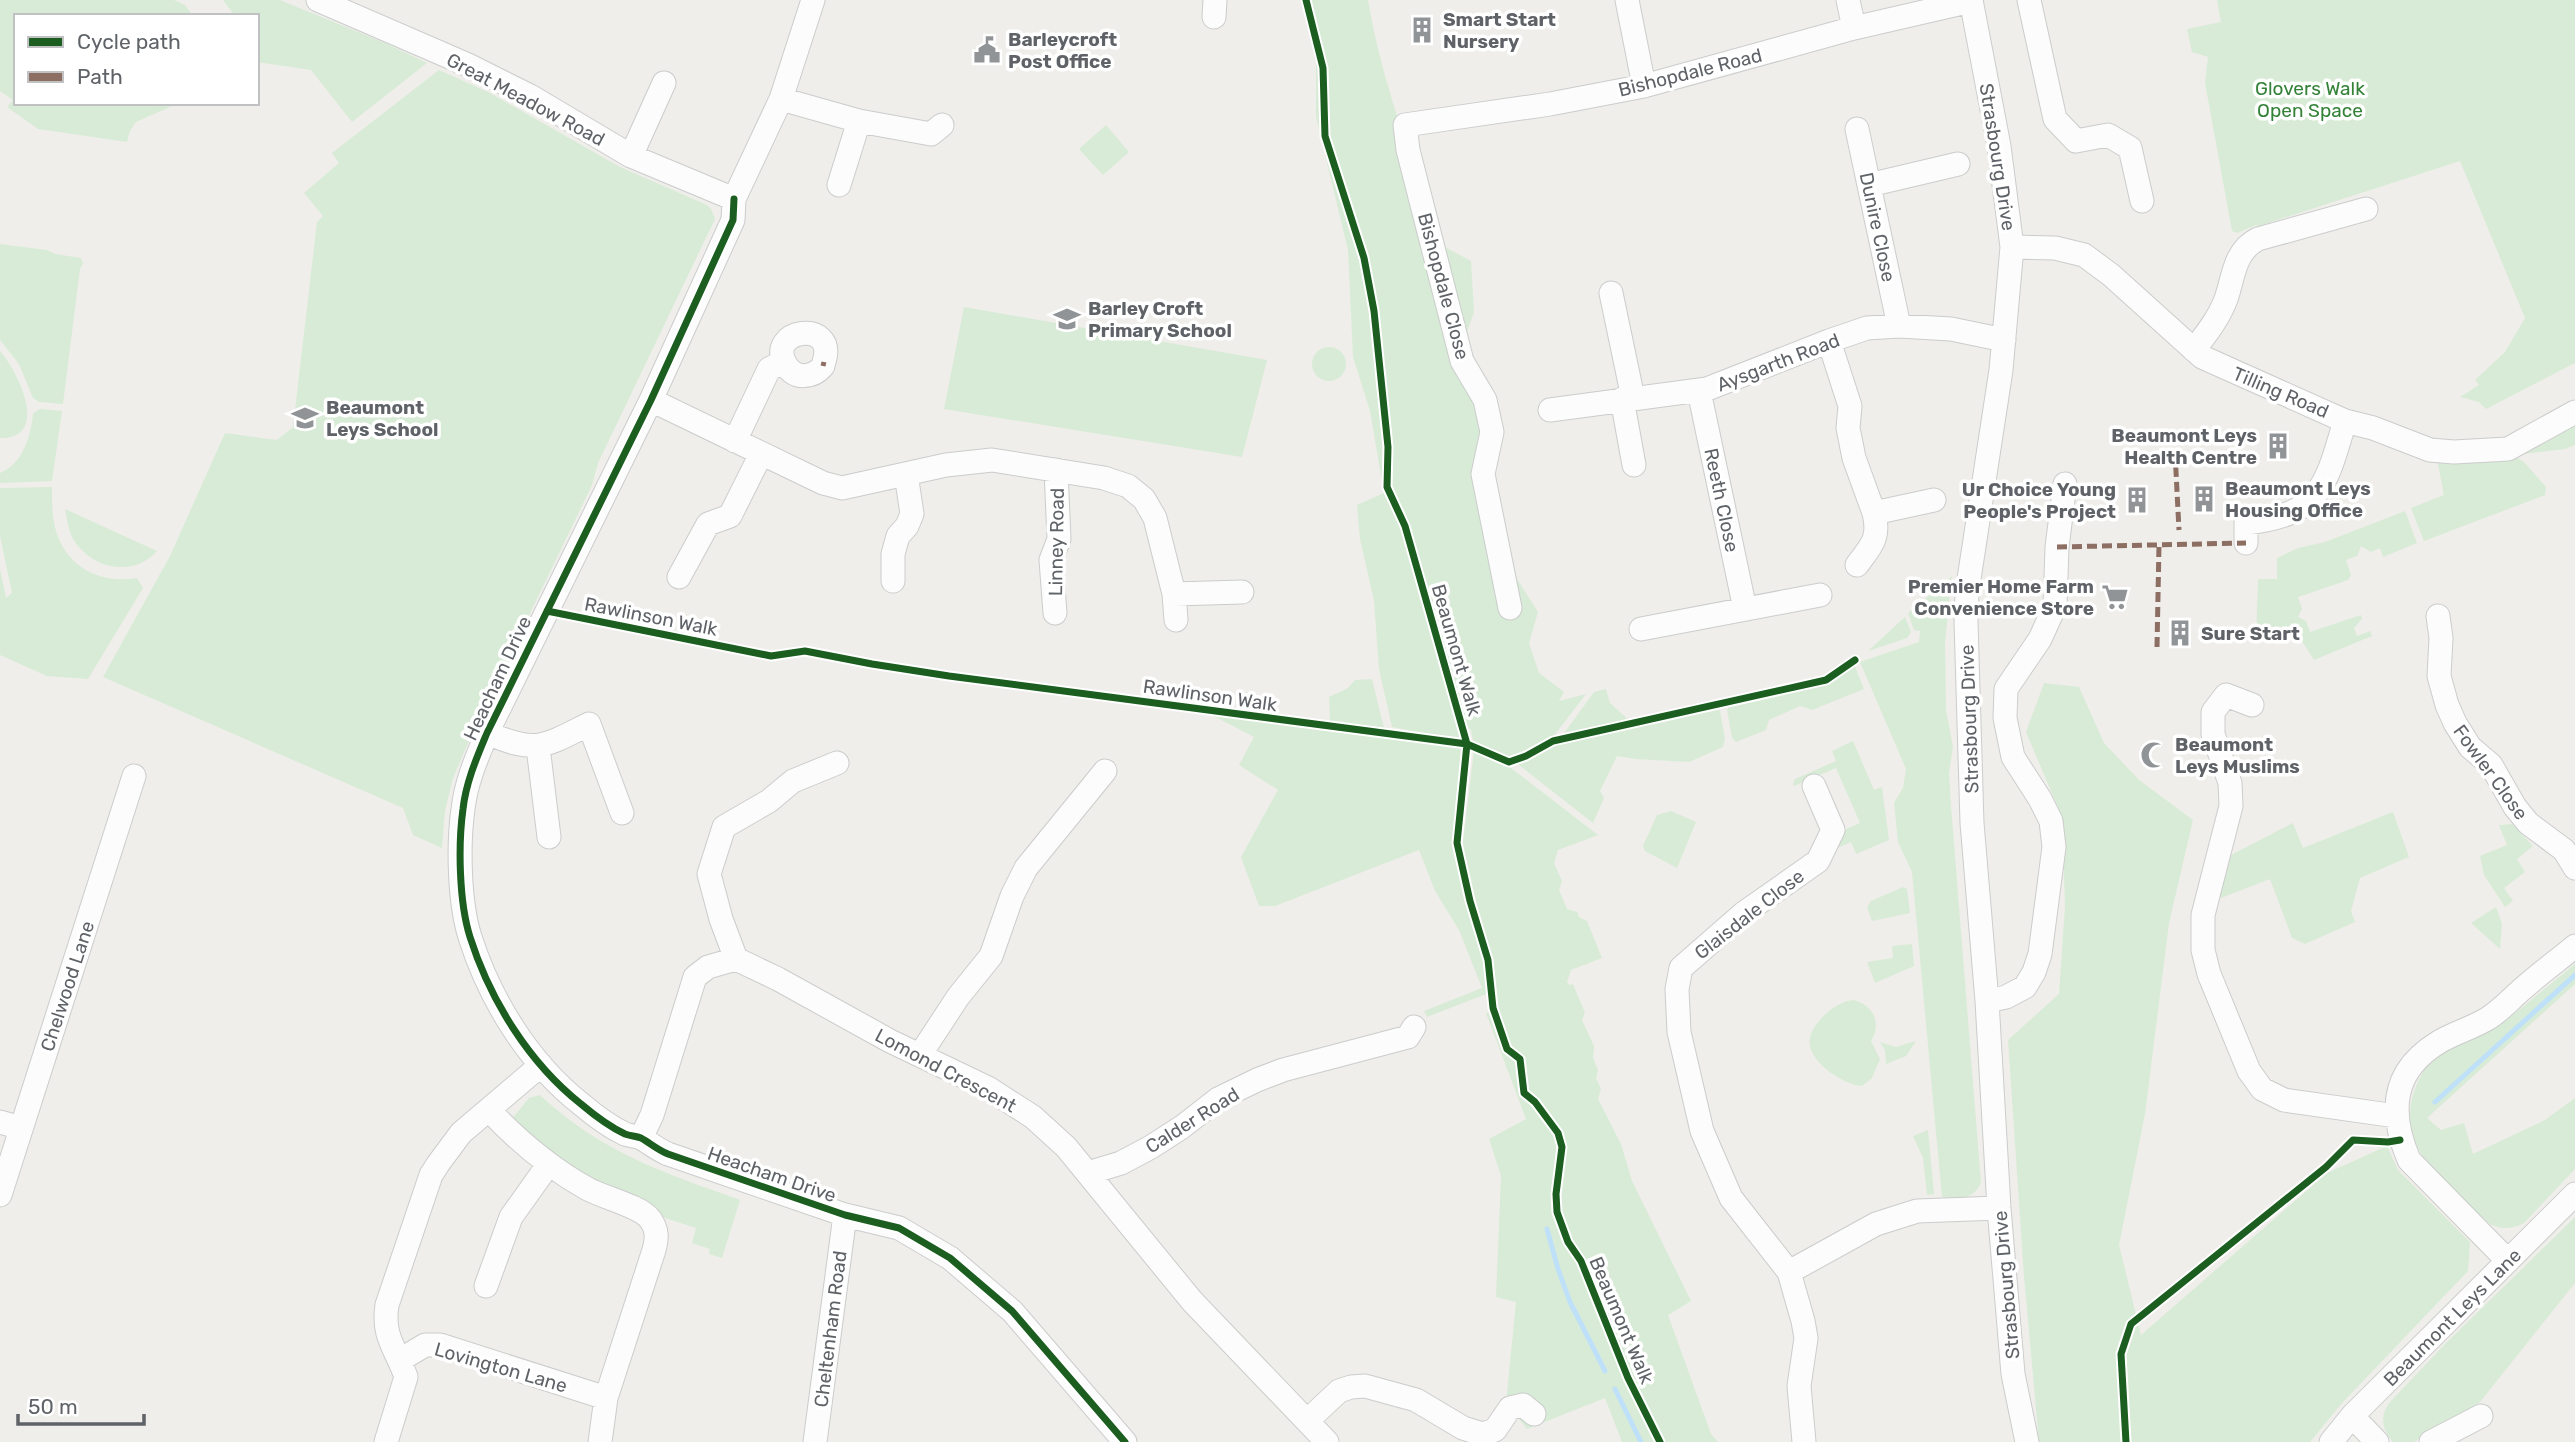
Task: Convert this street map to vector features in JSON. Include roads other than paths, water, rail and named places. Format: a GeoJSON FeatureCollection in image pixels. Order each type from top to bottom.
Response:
{"type":"FeatureCollection","features":[{"type":"Feature","properties":{"kind":"street","name":"Great Meadow Road"},"geometry":{"type":"LineString","coordinates":[[318,0],[468,65],[530,96],[631,156],[734,199]]}},
{"type":"Feature","properties":{"kind":"street","name":"Heacham Drive"},"geometry":{"type":"LineString","coordinates":[[813,0],[781,99],[734,199],[733,220],[651,400],[487,733],[472,771],[463,808],[460,872],[469,935],[493,993],[513,1027],[541,1065],[589,1111],[624,1133],[640,1138],[668,1154],[845,1215],[899,1228],[950,1258],[1012,1311],[1125,1442]]}},
{"type":"Feature","properties":{"kind":"street"},"geometry":{"type":"LineString","coordinates":[[1627,0],[1644,86]]}},
{"type":"Feature","properties":{"kind":"street"},"geometry":{"type":"LineString","coordinates":[[1848,0],[1854,28]]}},
{"type":"Feature","properties":{"kind":"street","name":"Bishopdale Road"},"geometry":{"type":"LineString","coordinates":[[1405,125],[1550,104],[1644,86],[1854,28],[1971,0]]}},
{"type":"Feature","properties":{"kind":"street","name":"Strasbourg Drive"},"geometry":{"type":"LineString","coordinates":[[1971,0],[1999,146],[2012,247],[2004,340],[1966,612],[1972,823],[1987,1001],[1999,1208],[2013,1374],[2027,1442]]}},
{"type":"Feature","properties":{"kind":"street"},"geometry":{"type":"LineString","coordinates":[[2029,0],[2055,119],[2076,141],[2108,135],[2130,148],[2142,201]]}},
{"type":"Feature","properties":{"kind":"street"},"geometry":{"type":"LineString","coordinates":[[631,156],[664,83]]}},
{"type":"Feature","properties":{"kind":"street"},"geometry":{"type":"LineString","coordinates":[[781,99],[859,121],[931,134],[942,125]]}},
{"type":"Feature","properties":{"kind":"street"},"geometry":{"type":"LineString","coordinates":[[839,185],[859,121]]}},
{"type":"Feature","properties":{"kind":"street","name":"Bishopdale Close"},"geometry":{"type":"LineString","coordinates":[[1405,125],[1408,149],[1462,361],[1485,400],[1492,432],[1483,474],[1510,608]]}},
{"type":"Feature","properties":{"kind":"street","name":"Dunire Close"},"geometry":{"type":"LineString","coordinates":[[1857,129],[1899,326]]}},
{"type":"Feature","properties":{"kind":"street"},"geometry":{"type":"LineString","coordinates":[[1869,186],[1958,164]]}},
{"type":"Feature","properties":{"kind":"street"},"geometry":{"type":"LineString","coordinates":[[2194,350],[2213,324],[2225,300],[2241,252],[2248,244],[2366,209]]}},
{"type":"Feature","properties":{"kind":"street","name":"Tilling Road"},"geometry":{"type":"LineString","coordinates":[[2012,247],[2055,248],[2084,255],[2111,275],[2194,350],[2226,368],[2310,403],[2345,421],[2373,428],[2430,450],[2477,452],[2508,449],[2575,412]]}},
{"type":"Feature","properties":{"kind":"street"},"geometry":{"type":"LineString","coordinates":[[1611,293],[1634,465]]}},
{"type":"Feature","properties":{"kind":"street","name":"Aysgarth Road"},"geometry":{"type":"LineString","coordinates":[[1550,410],[1699,391],[1867,328],[1899,326],[1951,329],[2004,340]]}},
{"type":"Feature","properties":{"kind":"street"},"geometry":{"type":"LineString","coordinates":[[807,332],[820,338],[824,344],[824,364],[813,374],[799,376],[787,368],[784,361],[784,347],[793,336],[807,332]]}},
{"type":"Feature","properties":{"kind":"street"},"geometry":{"type":"LineString","coordinates":[[1829,341],[1850,405],[1848,428],[1854,458],[1877,527],[1875,541],[1857,565]]}},
{"type":"Feature","properties":{"kind":"street"},"geometry":{"type":"LineString","coordinates":[[735,441],[769,369],[784,361]]}},
{"type":"Feature","properties":{"kind":"street","name":"Reeth Close"},"geometry":{"type":"LineString","coordinates":[[1699,391],[1745,609]]}},
{"type":"Feature","properties":{"kind":"street","name":"Linney Road"},"geometry":{"type":"LineString","coordinates":[[651,400],[761,454],[842,488],[946,465],[992,460],[1104,478],[1128,486],[1144,499],[1155,518],[1174,594],[1175,620]]}},
{"type":"Feature","properties":{"kind":"street"},"geometry":{"type":"LineString","coordinates":[[2246,543],[2246,523],[2268,521],[2290,513],[2308,503],[2322,489],[2345,421]]}},
{"type":"Feature","properties":{"kind":"street"},"geometry":{"type":"LineString","coordinates":[[679,577],[708,524],[730,516],[761,454]]}},
{"type":"Feature","properties":{"kind":"street","name":"Linney Road"},"geometry":{"type":"LineString","coordinates":[[1055,613],[1051,560],[1059,539],[1056,470]]}},
{"type":"Feature","properties":{"kind":"street"},"geometry":{"type":"LineString","coordinates":[[893,581],[893,554],[898,536],[907,526],[912,514],[906,474]]}},
{"type":"Feature","properties":{"kind":"street"},"geometry":{"type":"LineString","coordinates":[[1987,1001],[2007,998],[2025,987],[2040,954],[2054,847],[2051,821],[2013,757],[2005,718],[2006,690],[2040,639],[2055,606],[2057,547],[2065,484]]}},
{"type":"Feature","properties":{"kind":"street"},"geometry":{"type":"LineString","coordinates":[[1874,513],[1934,500]]}},
{"type":"Feature","properties":{"kind":"street"},"geometry":{"type":"LineString","coordinates":[[1174,594],[1242,592]]}},
{"type":"Feature","properties":{"kind":"street"},"geometry":{"type":"LineString","coordinates":[[1641,629],[1820,595]]}},
{"type":"Feature","properties":{"kind":"street","name":"Fowler Close"},"geometry":{"type":"LineString","coordinates":[[2438,616],[2441,638],[2439,676],[2455,723],[2470,747],[2491,765],[2515,807],[2528,823],[2564,850],[2575,868]]}},
{"type":"Feature","properties":{"kind":"street"},"geometry":{"type":"LineString","coordinates":[[2252,705],[2226,695],[2213,712],[2213,734],[2230,783],[2231,806],[2203,915],[2203,950],[2209,974],[2249,1071],[2262,1089],[2284,1100],[2396,1116]]}},
{"type":"Feature","properties":{"kind":"street"},"geometry":{"type":"LineString","coordinates":[[487,733],[510,742],[538,747],[589,724],[622,813]]}},
{"type":"Feature","properties":{"kind":"street"},"geometry":{"type":"LineString","coordinates":[[538,747],[549,837]]}},
{"type":"Feature","properties":{"kind":"street"},"geometry":{"type":"LineString","coordinates":[[640,1138],[652,1115],[695,977],[708,967],[736,959],[721,919],[709,874],[724,827],[769,801],[793,780],[837,763]]}},
{"type":"Feature","properties":{"kind":"street"},"geometry":{"type":"LineString","coordinates":[[920,1055],[958,997],[991,956],[1012,896],[1026,868],[1105,771]]}},
{"type":"Feature","properties":{"kind":"street","name":"Chelwood Lane"},"geometry":{"type":"LineString","coordinates":[[0,1195],[11,1125],[134,776]]}},
{"type":"Feature","properties":{"kind":"street","name":"Glaisdale Close"},"geometry":{"type":"LineString","coordinates":[[1789,1272],[1731,1198],[1702,1131],[1679,1032],[1677,989],[1681,968],[1744,913],[1818,861],[1833,830],[1814,786]]}},
{"type":"Feature","properties":{"kind":"street"},"geometry":{"type":"LineString","coordinates":[[2508,1261],[2409,1160],[2400,1140],[2396,1116],[2398,1094],[2406,1071],[2423,1053],[2489,1018],[2575,946]]}},
{"type":"Feature","properties":{"kind":"street","name":"Lomond Crescent"},"geometry":{"type":"LineString","coordinates":[[736,959],[988,1088],[1033,1117],[1066,1147],[1088,1172],[1192,1301],[1327,1442]]}},
{"type":"Feature","properties":{"kind":"street","name":"Calder Road"},"geometry":{"type":"LineString","coordinates":[[1088,1172],[1121,1163],[1182,1128],[1218,1099],[1257,1080],[1283,1070],[1408,1037],[1414,1027]]}},
{"type":"Feature","properties":{"kind":"street"},"geometry":{"type":"LineString","coordinates":[[386,1442],[405,1383],[400,1360],[384,1322],[387,1305],[431,1175],[461,1133],[541,1065]]}},
{"type":"Feature","properties":{"kind":"street"},"geometry":{"type":"LineString","coordinates":[[489,1110],[548,1165],[589,1190],[649,1218],[657,1236],[606,1398],[600,1442]]}},
{"type":"Feature","properties":{"kind":"street"},"geometry":{"type":"LineString","coordinates":[[486,1286],[511,1217],[548,1165]]}},
{"type":"Feature","properties":{"kind":"street","name":"Beaumont Leys Lane"},"geometry":{"type":"LineString","coordinates":[[2331,1442],[2352,1416],[2575,1194]]}},
{"type":"Feature","properties":{"kind":"street"},"geometry":{"type":"LineString","coordinates":[[1804,1442],[1798,1386],[1806,1338],[1789,1272],[1876,1224],[1917,1211],[1938,1208],[1999,1208]]}},
{"type":"Feature","properties":{"kind":"street","name":"Cheltenham Road"},"geometry":{"type":"LineString","coordinates":[[815,1442],[845,1215]]}},
{"type":"Feature","properties":{"kind":"street","name":"Lovington Lane"},"geometry":{"type":"LineString","coordinates":[[400,1360],[425,1345],[440,1345],[606,1398]]}},
{"type":"Feature","properties":{"kind":"street"},"geometry":{"type":"LineString","coordinates":[[1307,1421],[1339,1391],[1365,1386],[1416,1399],[1463,1428],[1482,1434],[1495,1430],[1510,1408],[1523,1405],[1534,1414]]}},
{"type":"Feature","properties":{"kind":"street"},"geometry":{"type":"LineString","coordinates":[[2352,1416],[2376,1442]]}},
{"type":"Feature","properties":{"kind":"street"},"geometry":{"type":"LineString","coordinates":[[2431,1442],[2481,1416]]}},
{"type":"Feature","properties":{"kind":"waterway"},"geometry":{"type":"LineString","coordinates":[[2435,1102],[2575,975]]}},
{"type":"Feature","properties":{"kind":"waterway"},"geometry":{"type":"LineString","coordinates":[[1547,1229],[1570,1302],[1605,1371]]}},
{"type":"Feature","properties":{"kind":"waterway"},"geometry":{"type":"LineString","coordinates":[[1615,1389],[1641,1442]]}},
{"type":"Feature","properties":{"kind":"place","name":"Smart Start Nursery"},"geometry":{"type":"Point","coordinates":[1422,30]}},
{"type":"Feature","properties":{"kind":"place","name":"Barleycroft Post Office"},"geometry":{"type":"Point","coordinates":[987,50]}},
{"type":"Feature","properties":{"kind":"place","name":"Barley Croft Primary School"},"geometry":{"type":"Point","coordinates":[1067,319]}},
{"type":"Feature","properties":{"kind":"place","name":"Beaumont Leys School"},"geometry":{"type":"Point","coordinates":[305,418]}},
{"type":"Feature","properties":{"kind":"place","name":"Beaumont Leys Health Centre"},"geometry":{"type":"Point","coordinates":[2278,446]}},
{"type":"Feature","properties":{"kind":"place","name":"Beaumont Leys Housing Office"},"geometry":{"type":"Point","coordinates":[2204,499]}},
{"type":"Feature","properties":{"kind":"place","name":"Ur Choice Young People's Project"},"geometry":{"type":"Point","coordinates":[2137,500]}},
{"type":"Feature","properties":{"kind":"place","name":"Premier Home Farm Convenience Store"},"geometry":{"type":"Point","coordinates":[2115,597]}},
{"type":"Feature","properties":{"kind":"place","name":"Sure Start"},"geometry":{"type":"Point","coordinates":[2180,633]}},
{"type":"Feature","properties":{"kind":"place","name":"Beaumont Leys Muslims"},"geometry":{"type":"Point","coordinates":[2154,755]}},
{"type":"Feature","properties":{"kind":"park label","name":"Glovers Walk Open Space"},"geometry":{"type":"Point","coordinates":[2310,99]}}]}
